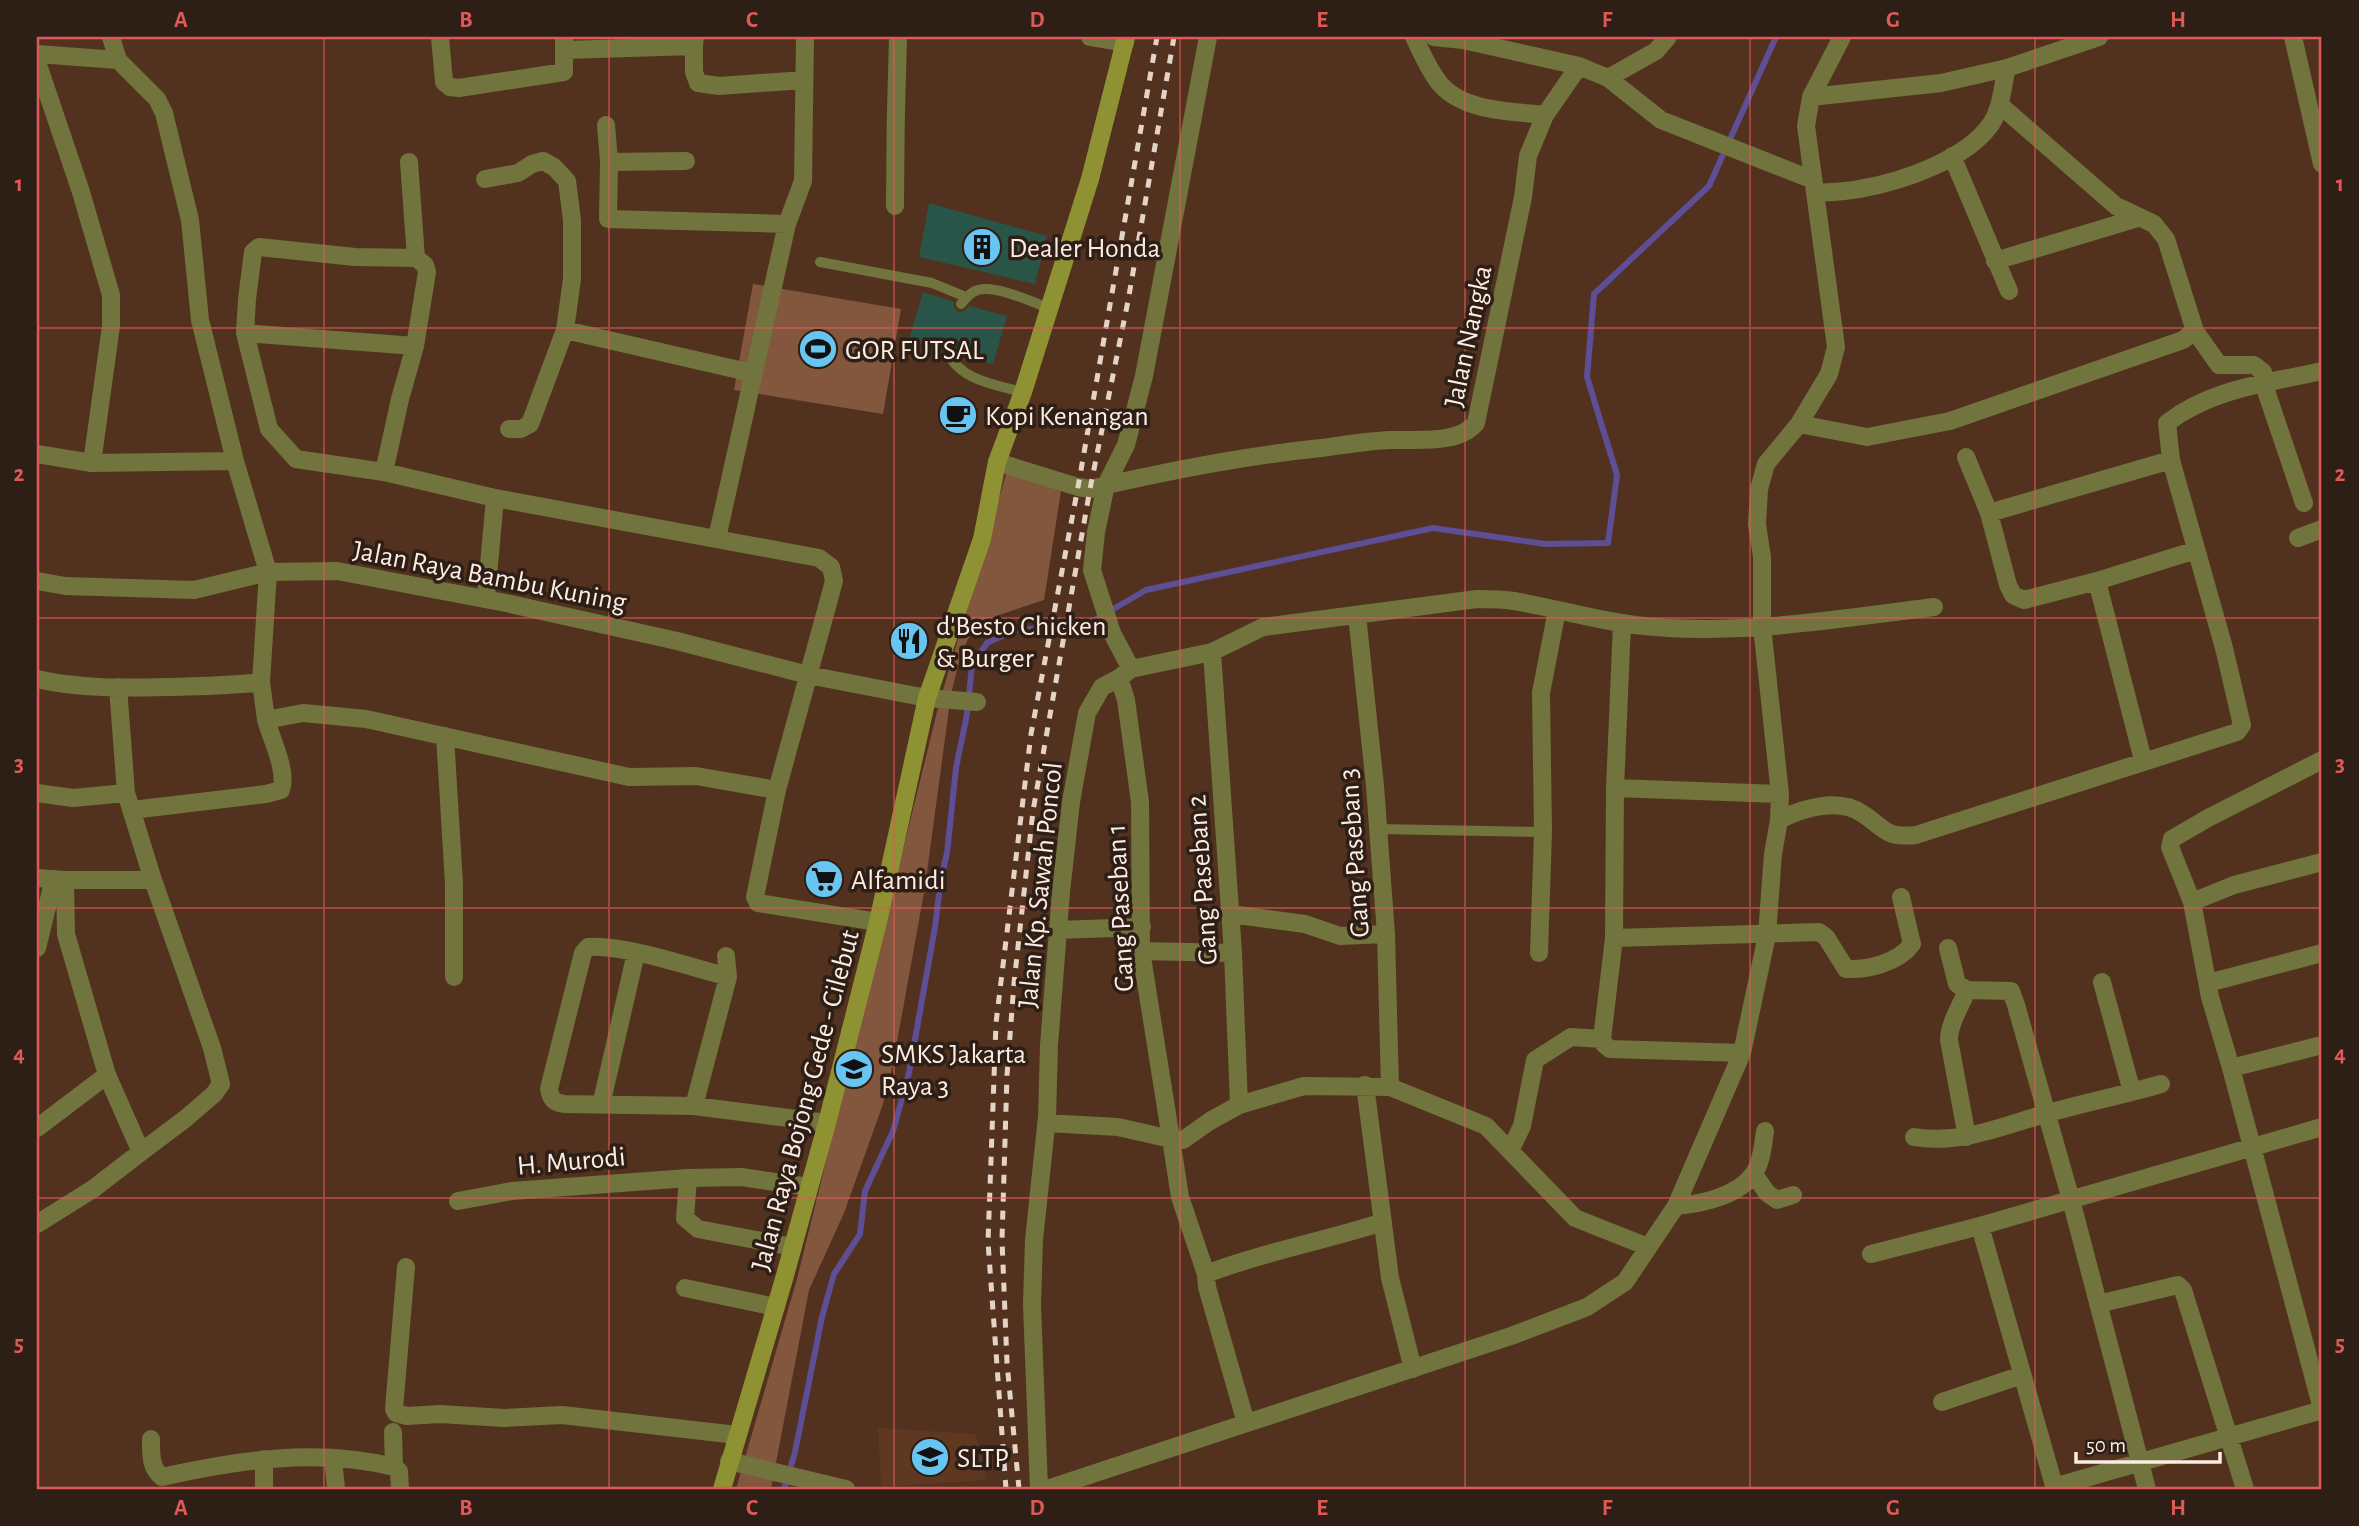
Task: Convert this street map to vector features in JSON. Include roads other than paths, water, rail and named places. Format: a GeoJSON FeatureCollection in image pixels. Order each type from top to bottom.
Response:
{"type":"FeatureCollection","features":[{"type":"Feature","properties":{"kind":"main road","name":"Jalan Raya Bojong Gede - Cilebut"},"geometry":{"type":"LineString","coordinates":[[722,1489],[827,1123],[878,922],[927,698],[982,539],[996,462],[1023,392],[1050,309],[1090,179],[1126,40]]}},
{"type":"Feature","properties":{"kind":"street"},"geometry":{"type":"LineString","coordinates":[[37,793],[129,801],[266,794],[281,790],[284,782],[273,718],[261,682],[268,572],[235,461],[200,320],[190,220],[164,113],[157,99],[118,60],[111,37]]}},
{"type":"Feature","properties":{"kind":"street"},"geometry":{"type":"LineString","coordinates":[[440,37],[444,82],[450,87],[492,84],[564,72],[564,43],[694,41],[694,72],[698,83],[719,86],[804,80]]}},
{"type":"Feature","properties":{"kind":"street"},"geometry":{"type":"LineString","coordinates":[[717,538],[787,225],[803,181],[805,37]]}},
{"type":"Feature","properties":{"kind":"street"},"geometry":{"type":"LineString","coordinates":[[895,206],[894,117],[898,88],[898,37]]}},
{"type":"Feature","properties":{"kind":"street"},"geometry":{"type":"LineString","coordinates":[[1090,37],[1126,40]]}},
{"type":"Feature","properties":{"kind":"street","name":"Gang Paseban 1"},"geometry":{"type":"LineString","coordinates":[[1208,37],[1144,376],[1126,445],[1106,485],[1096,532],[1092,570],[1125,673],[1126,700],[1140,802],[1141,951],[1180,1197],[1206,1274],[1207,1287],[1246,1423]]}},
{"type":"Feature","properties":{"kind":"street"},"geometry":{"type":"LineString","coordinates":[[1414,37],[1441,86],[1463,102],[1545,115]]}},
{"type":"Feature","properties":{"kind":"street"},"geometry":{"type":"LineString","coordinates":[[1434,37],[1463,40],[1580,66],[1608,78],[1661,121],[1740,151],[1815,187],[1857,190],[1907,177],[1952,156],[1974,142],[1991,124],[2000,105],[2007,68]]}},
{"type":"Feature","properties":{"kind":"street"},"geometry":{"type":"LineString","coordinates":[[1608,78],[1656,51],[1668,37]]}},
{"type":"Feature","properties":{"kind":"street"},"geometry":{"type":"LineString","coordinates":[[1046,1489],[1413,1369],[1587,1307],[1625,1282],[1676,1206],[1742,1053],[1767,935],[1780,794],[1762,626],[1762,557],[1757,524],[1759,489],[1766,464],[1799,424],[1829,374],[1836,347],[1806,126],[1811,97],[1842,37]]}},
{"type":"Feature","properties":{"kind":"street"},"geometry":{"type":"LineString","coordinates":[[1811,97],[1941,83],[2007,68],[2099,37]]}},
{"type":"Feature","properties":{"kind":"street"},"geometry":{"type":"LineString","coordinates":[[2293,37],[2322,164]]}},
{"type":"Feature","properties":{"kind":"street"},"geometry":{"type":"LineString","coordinates":[[37,54],[118,60]]}},
{"type":"Feature","properties":{"kind":"street"},"geometry":{"type":"LineString","coordinates":[[37,62],[81,192],[111,295],[111,326],[92,463]]}},
{"type":"Feature","properties":{"kind":"street","name":"Jalan Nangka"},"geometry":{"type":"LineString","coordinates":[[1106,485],[1166,471],[1244,458],[1385,440],[1442,438],[1469,432],[1476,424],[1524,197],[1528,156],[1545,115],[1580,66]]}},
{"type":"Feature","properties":{"kind":"street"},"geometry":{"type":"LineString","coordinates":[[2000,105],[2116,206],[2154,224],[2166,239],[2195,331],[2219,366],[2254,365],[2263,372],[2263,383],[2304,503]]}},
{"type":"Feature","properties":{"kind":"street"},"geometry":{"type":"LineString","coordinates":[[606,125],[609,162],[608,219],[787,225]]}},
{"type":"Feature","properties":{"kind":"street"},"geometry":{"type":"LineString","coordinates":[[1952,156],[2009,291]]}},
{"type":"Feature","properties":{"kind":"street"},"geometry":{"type":"LineString","coordinates":[[609,162],[686,160]]}},
{"type":"Feature","properties":{"kind":"street"},"geometry":{"type":"LineString","coordinates":[[485,179],[503,178],[518,173],[532,163],[543,161],[554,167],[567,181],[572,220],[572,279],[565,330],[530,424],[521,429],[509,429]]}},
{"type":"Feature","properties":{"kind":"street"},"geometry":{"type":"LineString","coordinates":[[409,162],[416,258]]}},
{"type":"Feature","properties":{"kind":"street"},"geometry":{"type":"LineString","coordinates":[[1995,261],[2138,218]]}},
{"type":"Feature","properties":{"kind":"street"},"geometry":{"type":"LineString","coordinates":[[384,472],[415,346],[427,272],[425,265],[416,258],[355,257],[259,247],[253,251],[245,333],[269,429],[296,459],[384,472],[495,498],[819,558],[831,567],[834,581],[777,790],[755,897],[758,903],[878,922]]}},
{"type":"Feature","properties":{"kind":"street"},"geometry":{"type":"LineString","coordinates":[[565,330],[752,373]]}},
{"type":"Feature","properties":{"kind":"street"},"geometry":{"type":"LineString","coordinates":[[1799,424],[1867,437],[1950,421],[2183,340],[2195,331]]}},
{"type":"Feature","properties":{"kind":"street"},"geometry":{"type":"LineString","coordinates":[[245,333],[415,346]]}},
{"type":"Feature","properties":{"kind":"street"},"geometry":{"type":"LineString","coordinates":[[1779,820],[1817,806],[1841,807],[1861,812],[1889,835],[1916,835],[2237,732],[2242,725],[2171,460],[2167,429],[2170,421],[2191,407],[2223,393],[2322,371]]}},
{"type":"Feature","properties":{"kind":"street"},"geometry":{"type":"LineString","coordinates":[[37,454],[92,463],[235,461]]}},
{"type":"Feature","properties":{"kind":"street"},"geometry":{"type":"LineString","coordinates":[[1966,457],[1989,513],[2008,585],[2013,595],[2024,600],[2097,581],[2196,550]]}},
{"type":"Feature","properties":{"kind":"street"},"geometry":{"type":"LineString","coordinates":[[1989,513],[2171,460]]}},
{"type":"Feature","properties":{"kind":"street"},"geometry":{"type":"LineString","coordinates":[[996,462],[1078,487],[1090,489],[1106,485]]}},
{"type":"Feature","properties":{"kind":"street"},"geometry":{"type":"LineString","coordinates":[[486,598],[495,498]]}},
{"type":"Feature","properties":{"kind":"street"},"geometry":{"type":"LineString","coordinates":[[2298,538],[2322,529]]}},
{"type":"Feature","properties":{"kind":"street","name":"Jalan Raya Bambu Kuning"},"geometry":{"type":"LineString","coordinates":[[37,581],[65,586],[194,590],[268,572],[337,571],[486,598],[677,641],[808,675],[927,698],[977,702]]}},
{"type":"Feature","properties":{"kind":"street"},"geometry":{"type":"LineString","coordinates":[[2097,581],[2143,760]]}},
{"type":"Feature","properties":{"kind":"street"},"geometry":{"type":"LineString","coordinates":[[1125,673],[1212,652],[1263,627],[1477,599],[1512,600],[1575,616],[1622,623],[1706,629],[1839,619],[1934,607]]}},
{"type":"Feature","properties":{"kind":"street"},"geometry":{"type":"LineString","coordinates":[[1539,953],[1543,832],[1541,693],[1557,610]]}},
{"type":"Feature","properties":{"kind":"street","name":"Gang Paseban 3"},"geometry":{"type":"LineString","coordinates":[[1357,615],[1376,786],[1386,934],[1390,1087]]}},
{"type":"Feature","properties":{"kind":"street"},"geometry":{"type":"LineString","coordinates":[[1622,623],[1615,788],[1614,938],[1602,1039],[1610,1049],[1742,1053]]}},
{"type":"Feature","properties":{"kind":"street","name":"Gang Paseban 2"},"geometry":{"type":"LineString","coordinates":[[1212,652],[1233,953],[1239,1105]]}},
{"type":"Feature","properties":{"kind":"street","name":"Jalan Kp. Sawah Poncol"},"geometry":{"type":"LineString","coordinates":[[1039,1489],[1032,1304],[1034,1240],[1046,1123],[1058,930],[1071,802],[1087,713],[1102,687],[1125,673]]}},
{"type":"Feature","properties":{"kind":"street"},"geometry":{"type":"LineString","coordinates":[[37,679],[54,684],[118,687],[237,685],[261,682]]}},
{"type":"Feature","properties":{"kind":"street"},"geometry":{"type":"LineString","coordinates":[[37,1224],[93,1189],[185,1119],[214,1094],[221,1084],[212,1048],[153,880],[129,801],[118,687]]}},
{"type":"Feature","properties":{"kind":"street"},"geometry":{"type":"LineString","coordinates":[[273,718],[303,713],[366,719],[629,777],[696,776],[777,790]]}},
{"type":"Feature","properties":{"kind":"street"},"geometry":{"type":"LineString","coordinates":[[445,736],[454,884],[454,977]]}},
{"type":"Feature","properties":{"kind":"street"},"geometry":{"type":"LineString","coordinates":[[1980,1226],[2054,1488],[2322,1410],[2208,984],[2192,902],[2170,847],[2172,839],[2208,818],[2322,760]]}},
{"type":"Feature","properties":{"kind":"street"},"geometry":{"type":"LineString","coordinates":[[1615,788],[1780,794]]}},
{"type":"Feature","properties":{"kind":"street"},"geometry":{"type":"LineString","coordinates":[[2192,902],[2234,885],[2322,862]]}},
{"type":"Feature","properties":{"kind":"street"},"geometry":{"type":"LineString","coordinates":[[52,879],[153,880]]}},
{"type":"Feature","properties":{"kind":"street"},"geometry":{"type":"LineString","coordinates":[[37,948],[52,879]]}},
{"type":"Feature","properties":{"kind":"street"},"geometry":{"type":"LineString","coordinates":[[52,879],[107,1075],[141,1152]]}},
{"type":"Feature","properties":{"kind":"street"},"geometry":{"type":"LineString","coordinates":[[1614,938],[1819,932],[1826,937],[1846,969],[1862,970],[1906,952],[1912,944],[1901,897]]}},
{"type":"Feature","properties":{"kind":"street"},"geometry":{"type":"LineString","coordinates":[[1230,914],[1305,924],[1340,936],[1386,934]]}},
{"type":"Feature","properties":{"kind":"street"},"geometry":{"type":"LineString","coordinates":[[1058,930],[1142,927]]}},
{"type":"Feature","properties":{"kind":"street"},"geometry":{"type":"LineString","coordinates":[[728,977],[636,953],[588,947],[583,953],[549,1088],[551,1098],[555,1102],[601,1105],[694,1106],[827,1123]]}},
{"type":"Feature","properties":{"kind":"street"},"geometry":{"type":"LineString","coordinates":[[1948,948],[1957,984],[1967,990],[2011,991],[2071,1200],[2147,1489]]}},
{"type":"Feature","properties":{"kind":"street"},"geometry":{"type":"LineString","coordinates":[[1141,951],[1233,953]]}},
{"type":"Feature","properties":{"kind":"street"},"geometry":{"type":"LineString","coordinates":[[601,1105],[636,953]]}},
{"type":"Feature","properties":{"kind":"street"},"geometry":{"type":"LineString","coordinates":[[2208,984],[2322,953]]}},
{"type":"Feature","properties":{"kind":"street"},"geometry":{"type":"LineString","coordinates":[[694,1106],[728,977],[726,956]]}},
{"type":"Feature","properties":{"kind":"street"},"geometry":{"type":"LineString","coordinates":[[2102,982],[2132,1093]]}},
{"type":"Feature","properties":{"kind":"street"},"geometry":{"type":"LineString","coordinates":[[1967,990],[1949,1028],[1949,1041],[1967,1137]]}},
{"type":"Feature","properties":{"kind":"street"},"geometry":{"type":"LineString","coordinates":[[1510,1151],[1522,1126],[1535,1060],[1571,1037],[1602,1039]]}},
{"type":"Feature","properties":{"kind":"street"},"geometry":{"type":"LineString","coordinates":[[2231,1068],[2322,1045]]}},
{"type":"Feature","properties":{"kind":"street"},"geometry":{"type":"LineString","coordinates":[[37,1128],[107,1075]]}},
{"type":"Feature","properties":{"kind":"street"},"geometry":{"type":"LineString","coordinates":[[1914,1137],[1934,1141],[1967,1137],[2161,1084]]}},
{"type":"Feature","properties":{"kind":"street"},"geometry":{"type":"LineString","coordinates":[[1365,1085],[1390,1278],[1413,1369]]}},
{"type":"Feature","properties":{"kind":"street"},"geometry":{"type":"LineString","coordinates":[[1046,1123],[1118,1128],[1183,1140],[1239,1105],[1304,1086],[1390,1087],[1486,1126],[1574,1218],[1648,1247]]}},
{"type":"Feature","properties":{"kind":"street"},"geometry":{"type":"LineString","coordinates":[[1871,1254],[1980,1226],[2322,1127]]}},
{"type":"Feature","properties":{"kind":"street"},"geometry":{"type":"LineString","coordinates":[[1676,1206],[1701,1204],[1726,1195],[1754,1174],[1765,1131]]}},
{"type":"Feature","properties":{"kind":"street"},"geometry":{"type":"LineString","coordinates":[[1754,1174],[1772,1198],[1777,1200],[1793,1195]]}},
{"type":"Feature","properties":{"kind":"street","name":"H. Murodi"},"geometry":{"type":"LineString","coordinates":[[458,1201],[512,1191],[688,1178],[741,1177],[809,1187]]}},
{"type":"Feature","properties":{"kind":"street"},"geometry":{"type":"LineString","coordinates":[[688,1178],[685,1219],[690,1225],[698,1229],[793,1248]]}},
{"type":"Feature","properties":{"kind":"street"},"geometry":{"type":"LineString","coordinates":[[1206,1274],[1261,1255],[1382,1222]]}},
{"type":"Feature","properties":{"kind":"street"},"geometry":{"type":"LineString","coordinates":[[407,1267],[398,1355],[394,1409],[396,1413],[407,1416],[504,1418],[562,1415],[737,1435]]}},
{"type":"Feature","properties":{"kind":"street"},"geometry":{"type":"LineString","coordinates":[[2098,1304],[2178,1285],[2183,1290],[2245,1489]]}},
{"type":"Feature","properties":{"kind":"street"},"geometry":{"type":"LineString","coordinates":[[685,1288],[776,1307]]}},
{"type":"Feature","properties":{"kind":"street"},"geometry":{"type":"LineString","coordinates":[[1941,1402],[2022,1375]]}},
{"type":"Feature","properties":{"kind":"street"},"geometry":{"type":"LineString","coordinates":[[393,1432],[394,1467]]}},
{"type":"Feature","properties":{"kind":"street"},"geometry":{"type":"LineString","coordinates":[[150,1438],[152,1461],[156,1473],[162,1477],[235,1462],[333,1458],[394,1467],[399,1471],[400,1489]]}},
{"type":"Feature","properties":{"kind":"street"},"geometry":{"type":"LineString","coordinates":[[333,1458],[336,1489]]}},
{"type":"Feature","properties":{"kind":"street"},"geometry":{"type":"LineString","coordinates":[[264,1459],[264,1489]]}},
{"type":"Feature","properties":{"kind":"street"},"geometry":{"type":"LineString","coordinates":[[729,1461],[846,1489]]}},
{"type":"Feature","properties":{"kind":"lane"},"geometry":{"type":"LineString","coordinates":[[820,262],[932,283],[964,301],[978,290],[996,291],[1013,294],[1050,309]]}},
{"type":"Feature","properties":{"kind":"lane"},"geometry":{"type":"LineString","coordinates":[[948,353],[953,365],[969,374],[1023,392]]}},
{"type":"Feature","properties":{"kind":"lane"},"geometry":{"type":"LineString","coordinates":[[1377,829],[1543,832]]}},
{"type":"Feature","properties":{"kind":"waterway"},"geometry":{"type":"LineString","coordinates":[[784,1489],[795,1452],[822,1317],[834,1274],[860,1234],[865,1191],[893,1131],[909,1073],[947,853],[956,768],[967,714],[972,666],[987,643],[1015,630],[1086,625],[1146,590],[1433,528],[1545,544],[1608,543],[1617,475],[1587,377],[1594,294],[1709,186],[1776,37]]}},
{"type":"Feature","properties":{"kind":"railway"},"geometry":{"type":"LineString","coordinates":[[1006,1489],[988,1242],[996,1023],[1031,734],[1078,487],[1157,37]]}},
{"type":"Feature","properties":{"kind":"railway"},"geometry":{"type":"LineString","coordinates":[[1019,1489],[1007,1363],[1002,1240],[1007,1075],[1014,983],[1033,811],[1174,37]]}},
{"type":"Feature","properties":{"kind":"place","name":"Dealer Honda"},"geometry":{"type":"Point","coordinates":[982,247]}},
{"type":"Feature","properties":{"kind":"place","name":"GOR FUTSAL"},"geometry":{"type":"Point","coordinates":[818,349]}},
{"type":"Feature","properties":{"kind":"place","name":"Kopi Kenangan"},"geometry":{"type":"Point","coordinates":[958,415]}},
{"type":"Feature","properties":{"kind":"place","name":"d'Besto Chicken & Burger"},"geometry":{"type":"Point","coordinates":[909,641]}},
{"type":"Feature","properties":{"kind":"place","name":"Alfamidi"},"geometry":{"type":"Point","coordinates":[824,879]}},
{"type":"Feature","properties":{"kind":"place","name":"SMKS Jakarta Raya 3"},"geometry":{"type":"Point","coordinates":[854,1069]}},
{"type":"Feature","properties":{"kind":"place","name":"SLTP"},"geometry":{"type":"Point","coordinates":[930,1457]}}]}
